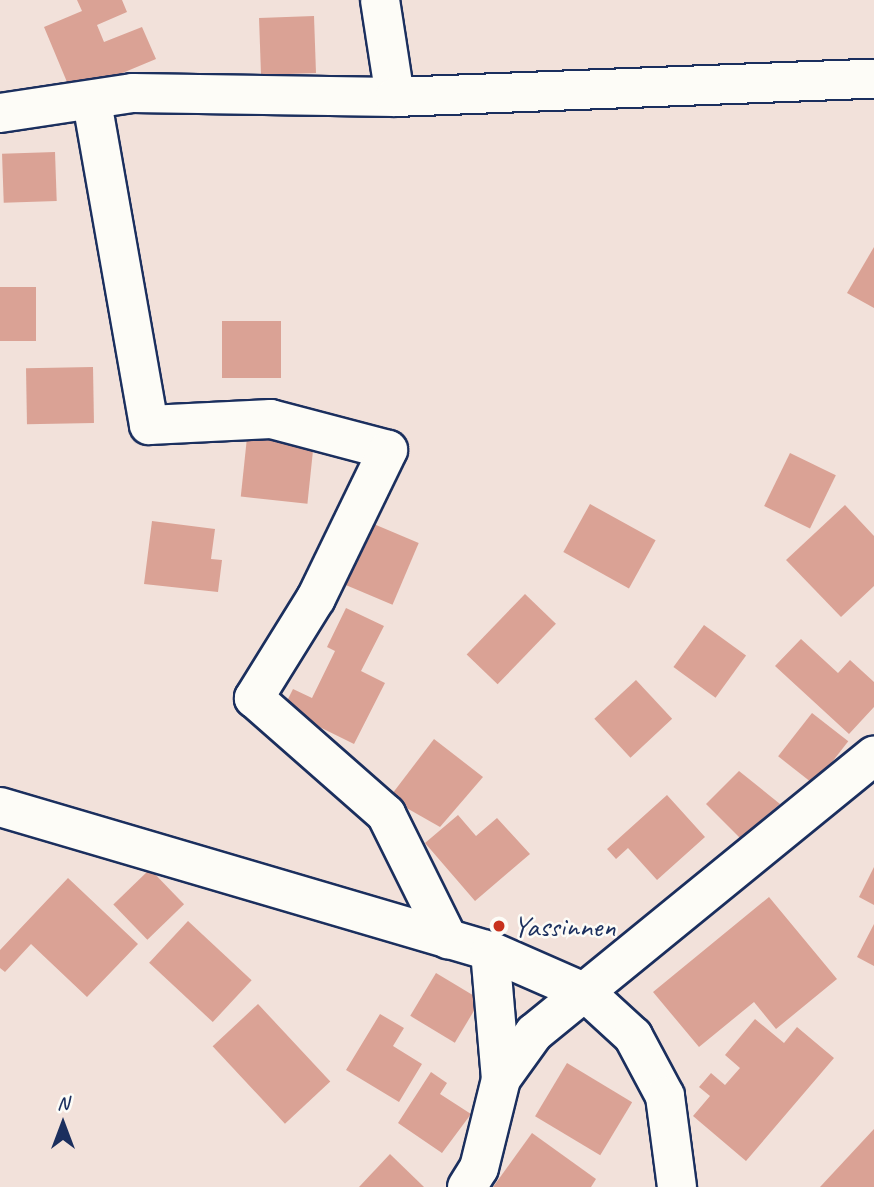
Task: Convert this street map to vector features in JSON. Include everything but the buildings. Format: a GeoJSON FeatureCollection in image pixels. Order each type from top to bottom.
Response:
{"type":"FeatureCollection","features":[{"type":"Feature","properties":{"kind":"street"},"geometry":{"type":"LineString","coordinates":[[380,0],[395,97]]}},
{"type":"Feature","properties":{"kind":"street"},"geometry":{"type":"LineString","coordinates":[[0,113],[92,102],[133,93],[395,97],[874,79]]}},
{"type":"Feature","properties":{"kind":"street"},"geometry":{"type":"LineString","coordinates":[[92,102],[149,425],[271,419],[388,450],[316,598],[254,698],[386,814],[449,939]]}},
{"type":"Feature","properties":{"kind":"street"},"geometry":{"type":"LineString","coordinates":[[501,1079],[534,1033],[874,756]]}},
{"type":"Feature","properties":{"kind":"street"},"geometry":{"type":"LineString","coordinates":[[0,807],[490,951],[586,993],[633,1036],[665,1096],[677,1187]]}},
{"type":"Feature","properties":{"kind":"street"},"geometry":{"type":"LineString","coordinates":[[467,1187],[479,1168],[501,1079],[490,951]]}},
{"type":"Feature","properties":{"kind":"place","name":"Yassinnen"},"geometry":{"type":"Point","coordinates":[499,926]}}]}
